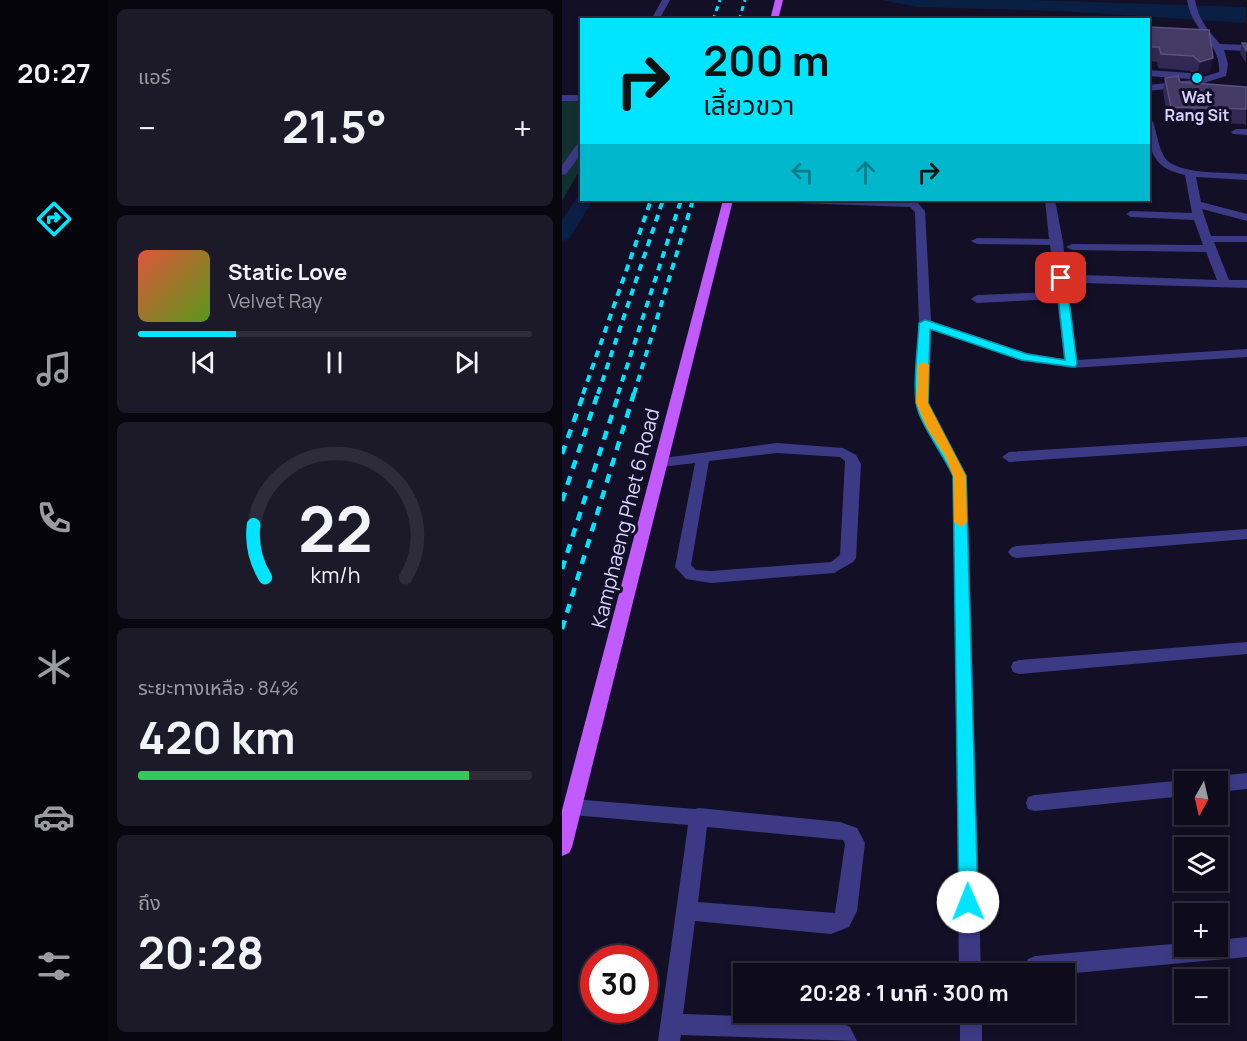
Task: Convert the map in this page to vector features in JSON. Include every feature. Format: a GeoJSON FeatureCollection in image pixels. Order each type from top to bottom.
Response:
{"type":"FeatureCollection","features":[{"type":"Feature","properties":{"kind":"main road"},"geometry":{"type":"LineString","coordinates":[[774,18],[779,0]]}},
{"type":"Feature","properties":{"kind":"main road","name":"Kamphaeng Phet 6 Road"},"geometry":{"type":"LineString","coordinates":[[562,847],[728,201]]}},
{"type":"Feature","properties":{"kind":"street"},"geometry":{"type":"LineString","coordinates":[[656,18],[666,0]]}},
{"type":"Feature","properties":{"kind":"street"},"geometry":{"type":"LineString","coordinates":[[1150,89],[1217,78],[1224,74],[1225,64],[1219,47],[1196,20],[1191,0]]}},
{"type":"Feature","properties":{"kind":"street"},"geometry":{"type":"LineString","coordinates":[[1219,47],[1246,48]]}},
{"type":"Feature","properties":{"kind":"street"},"geometry":{"type":"LineString","coordinates":[[1150,73],[1217,78]]}},
{"type":"Feature","properties":{"kind":"street"},"geometry":{"type":"LineString","coordinates":[[1150,89],[1200,92]]}},
{"type":"Feature","properties":{"kind":"street"},"geometry":{"type":"LineString","coordinates":[[562,98],[580,98]]}},
{"type":"Feature","properties":{"kind":"street"},"geometry":{"type":"LineString","coordinates":[[1150,127],[1163,162],[1171,168],[1190,173],[1246,177]]}},
{"type":"Feature","properties":{"kind":"street"},"geometry":{"type":"LineString","coordinates":[[562,172],[580,148]]}},
{"type":"Feature","properties":{"kind":"street"},"geometry":{"type":"LineString","coordinates":[[1190,173],[1199,217],[1224,284]]}},
{"type":"Feature","properties":{"kind":"street"},"geometry":{"type":"LineString","coordinates":[[854,201],[900,202],[913,204],[920,211],[925,323],[922,403],[960,476],[970,963]]}},
{"type":"Feature","properties":{"kind":"street"},"geometry":{"type":"LineString","coordinates":[[1050,201],[1071,364]]}},
{"type":"Feature","properties":{"kind":"street"},"geometry":{"type":"LineString","coordinates":[[1196,204],[1246,218]]}},
{"type":"Feature","properties":{"kind":"street"},"geometry":{"type":"LineString","coordinates":[[1131,214],[1199,217]]}},
{"type":"Feature","properties":{"kind":"street"},"geometry":{"type":"LineString","coordinates":[[1072,247],[1209,244],[1246,239]]}},
{"type":"Feature","properties":{"kind":"street"},"geometry":{"type":"LineString","coordinates":[[978,241],[1057,242]]}},
{"type":"Feature","properties":{"kind":"street"},"geometry":{"type":"LineString","coordinates":[[1084,279],[1246,284]]}},
{"type":"Feature","properties":{"kind":"street"},"geometry":{"type":"LineString","coordinates":[[977,299],[1063,296]]}},
{"type":"Feature","properties":{"kind":"street"},"geometry":{"type":"LineString","coordinates":[[925,323],[1025,357],[1071,364],[1246,353]]}},
{"type":"Feature","properties":{"kind":"street"},"geometry":{"type":"LineString","coordinates":[[1009,458],[1246,441]]}},
{"type":"Feature","properties":{"kind":"street"},"geometry":{"type":"LineString","coordinates":[[661,462],[777,448],[843,453],[851,458],[854,464],[848,558],[834,567],[711,577],[692,575],[683,567],[703,458]]}},
{"type":"Feature","properties":{"kind":"street"},"geometry":{"type":"LineString","coordinates":[[1016,552],[1246,534]]}},
{"type":"Feature","properties":{"kind":"street"},"geometry":{"type":"LineString","coordinates":[[1019,667],[1246,648]]}},
{"type":"Feature","properties":{"kind":"street"},"geometry":{"type":"LineString","coordinates":[[1228,783],[1246,782]]}},
{"type":"Feature","properties":{"kind":"street"},"geometry":{"type":"LineString","coordinates":[[1035,803],[1174,789]]}},
{"type":"Feature","properties":{"kind":"street"},"geometry":{"type":"LineString","coordinates":[[572,807],[699,816],[840,830],[850,834],[855,843],[847,911],[842,920],[831,924],[688,911]]}},
{"type":"Feature","properties":{"kind":"street"},"geometry":{"type":"LineString","coordinates":[[699,816],[670,1033],[834,1030],[846,1041]]}},
{"type":"Feature","properties":{"kind":"street"},"geometry":{"type":"LineString","coordinates":[[1068,963],[1246,947]]}},
{"type":"Feature","properties":{"kind":"street"},"geometry":{"type":"LineString","coordinates":[[971,1023],[972,1041]]}},
{"type":"Feature","properties":{"kind":"green space"},"geometry":{"type":"Polygon","coordinates":[[[562,98],[580,98],[580,170],[562,201],[562,98]]]}},
{"type":"Feature","properties":{"kind":"water"},"geometry":{"type":"Polygon","coordinates":[[[882,0],[1031,0],[1246,7],[1246,23],[1059,11],[917,7],[882,0]]]}},
{"type":"Feature","properties":{"kind":"building"},"geometry":{"type":"Polygon","coordinates":[[[1150,27],[1209,30],[1213,58],[1200,62],[1193,56],[1161,54],[1159,47],[1150,47],[1150,27]]]}},
{"type":"Feature","properties":{"kind":"building"},"geometry":{"type":"Polygon","coordinates":[[[1178,76],[1180,82],[1246,87],[1246,109],[1171,107],[1165,78],[1178,76]]]}},
{"type":"Feature","properties":{"kind":"waterway"},"geometry":{"type":"LineString","coordinates":[[562,235],[583,201]]}},
{"type":"Feature","properties":{"kind":"railway"},"geometry":{"type":"LineString","coordinates":[[714,18],[720,0]]}},
{"type":"Feature","properties":{"kind":"railway"},"geometry":{"type":"LineString","coordinates":[[740,18],[745,0]]}},
{"type":"Feature","properties":{"kind":"railway"},"geometry":{"type":"LineString","coordinates":[[583,394],[651,201]]}},
{"type":"Feature","properties":{"kind":"railway"},"geometry":{"type":"LineString","coordinates":[[598,394],[663,201]]}},
{"type":"Feature","properties":{"kind":"railway"},"geometry":{"type":"LineString","coordinates":[[618,394],[681,201]]}},
{"type":"Feature","properties":{"kind":"railway"},"geometry":{"type":"LineString","coordinates":[[634,394],[693,201]]}},
{"type":"Feature","properties":{"kind":"railway"},"geometry":{"type":"LineString","coordinates":[[562,454],[584,393]]}},
{"type":"Feature","properties":{"kind":"railway"},"geometry":{"type":"LineString","coordinates":[[562,501],[598,393]]}},
{"type":"Feature","properties":{"kind":"railway"},"geometry":{"type":"LineString","coordinates":[[562,569],[619,393]]}},
{"type":"Feature","properties":{"kind":"railway"},"geometry":{"type":"LineString","coordinates":[[562,629],[634,393]]}},
{"type":"Feature","properties":{"kind":"slow traffic"},"geometry":{"type":"LineString","coordinates":[[923,365],[922,403],[960,476],[961,522]]}},
{"type":"Feature","properties":{"kind":"place","name":"Wat Rang Sit"},"geometry":{"type":"Point","coordinates":[1197,78]}},
{"type":"Feature","properties":{"kind":"route"},"geometry":{"type":"LineString","coordinates":[[968,902],[960,476],[922,403],[925,323],[1025,357],[1071,364],[1061,278]]}}]}
